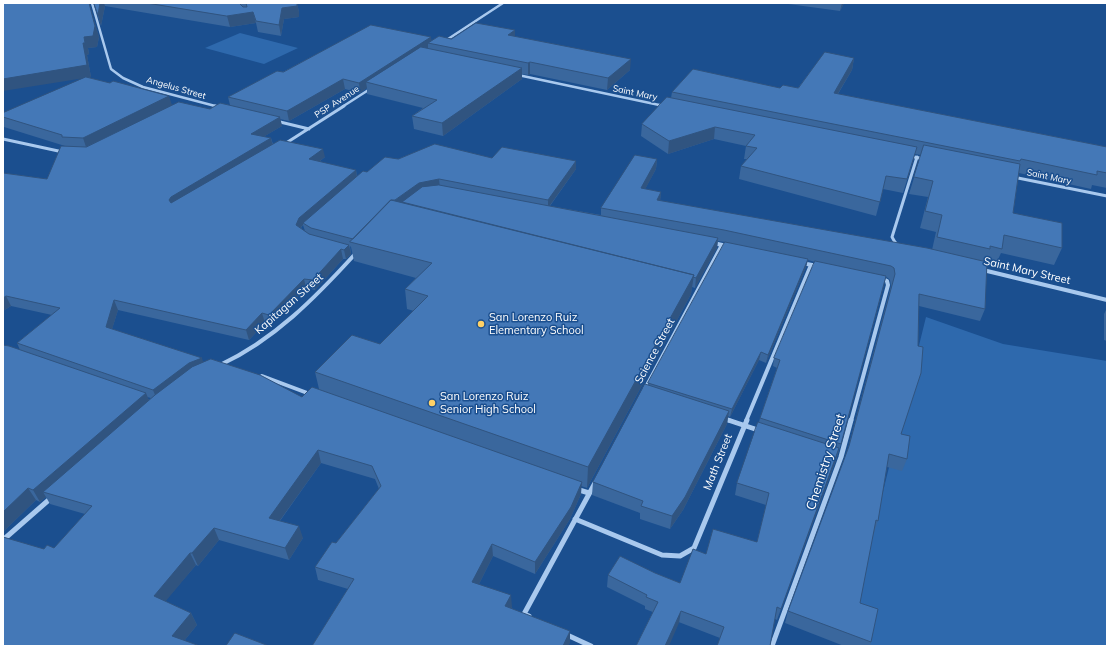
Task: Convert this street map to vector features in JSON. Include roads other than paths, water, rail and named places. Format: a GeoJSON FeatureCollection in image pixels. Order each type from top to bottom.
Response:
{"type":"FeatureCollection","features":[{"type":"Feature","properties":{"kind":"street","name":"Angelus Street"},"geometry":{"type":"LineString","coordinates":[[92,3],[111,69],[123,78],[143,87],[224,109]]}},
{"type":"Feature","properties":{"kind":"street"},"geometry":{"type":"LineString","coordinates":[[441,43],[503,3]]}},
{"type":"Feature","properties":{"kind":"street","name":"Saint Mary"},"geometry":{"type":"LineString","coordinates":[[514,75],[669,107]]}},
{"type":"Feature","properties":{"kind":"street","name":"PSP Avenue"},"geometry":{"type":"LineString","coordinates":[[282,145],[308,130],[375,86]]}},
{"type":"Feature","properties":{"kind":"street"},"geometry":{"type":"LineString","coordinates":[[187,105],[194,101]]}},
{"type":"Feature","properties":{"kind":"street"},"geometry":{"type":"LineString","coordinates":[[270,120],[308,130]]}},
{"type":"Feature","properties":{"kind":"street"},"geometry":{"type":"LineString","coordinates":[[3,139],[64,152]]}},
{"type":"Feature","properties":{"kind":"street"},"geometry":{"type":"LineString","coordinates":[[909,156],[932,160]]}},
{"type":"Feature","properties":{"kind":"street"},"geometry":{"type":"LineString","coordinates":[[901,249],[896,246],[892,236],[917,157]]}},
{"type":"Feature","properties":{"kind":"street","name":"Saint Mary"},"geometry":{"type":"LineString","coordinates":[[1008,176],[1107,196]]}},
{"type":"Feature","properties":{"kind":"street"},"geometry":{"type":"LineString","coordinates":[[707,242],[730,246]]}},
{"type":"Feature","properties":{"kind":"street","name":"Science Street"},"geometry":{"type":"LineString","coordinates":[[650,395],[643,392],[722,245]]}},
{"type":"Feature","properties":{"kind":"street","name":"Kapitagan Street"},"geometry":{"type":"LineString","coordinates":[[213,368],[225,363],[255,345],[285,323],[337,274],[362,246]]}},
{"type":"Feature","properties":{"kind":"street"},"geometry":{"type":"LineString","coordinates":[[349,250],[357,252]]}},
{"type":"Feature","properties":{"kind":"street"},"geometry":{"type":"LineString","coordinates":[[796,262],[819,266]]}},
{"type":"Feature","properties":{"kind":"street","name":"Math Street"},"geometry":{"type":"LineString","coordinates":[[575,519],[662,555],[680,556],[694,548],[811,265]]}},
{"type":"Feature","properties":{"kind":"street","name":"Saint Mary Street"},"geometry":{"type":"LineString","coordinates":[[979,269],[1107,300]]}},
{"type":"Feature","properties":{"kind":"street","name":"Chemistry Street"},"geometry":{"type":"LineString","coordinates":[[772,646],[841,457],[888,285],[888,280],[879,278]]}},
{"type":"Feature","properties":{"kind":"street"},"geometry":{"type":"LineString","coordinates":[[689,290],[696,292]]}},
{"type":"Feature","properties":{"kind":"street"},"geometry":{"type":"LineString","coordinates":[[225,363],[232,366]]}},
{"type":"Feature","properties":{"kind":"street"},"geometry":{"type":"LineString","coordinates":[[258,375],[318,396]]}},
{"type":"Feature","properties":{"kind":"street"},"geometry":{"type":"LineString","coordinates":[[715,416],[767,433]]}},
{"type":"Feature","properties":{"kind":"street"},"geometry":{"type":"LineString","coordinates":[[834,455],[841,457]]}},
{"type":"Feature","properties":{"kind":"street"},"geometry":{"type":"LineString","coordinates":[[538,620],[524,614],[596,480]]}},
{"type":"Feature","properties":{"kind":"street"},"geometry":{"type":"LineString","coordinates":[[574,488],[589,493]]}},
{"type":"Feature","properties":{"kind":"street"},"geometry":{"type":"LineString","coordinates":[[3,540],[54,495]]}},
{"type":"Feature","properties":{"kind":"street"},"geometry":{"type":"LineString","coordinates":[[558,630],[591,646]]}},
{"type":"Feature","properties":{"kind":"place","name":"San Lorenzo Ruiz Elementary School"},"geometry":{"type":"Point","coordinates":[481,324]}},
{"type":"Feature","properties":{"kind":"place","name":"San Lorenzo Ruiz Senior High School"},"geometry":{"type":"Point","coordinates":[432,403]}}]}
